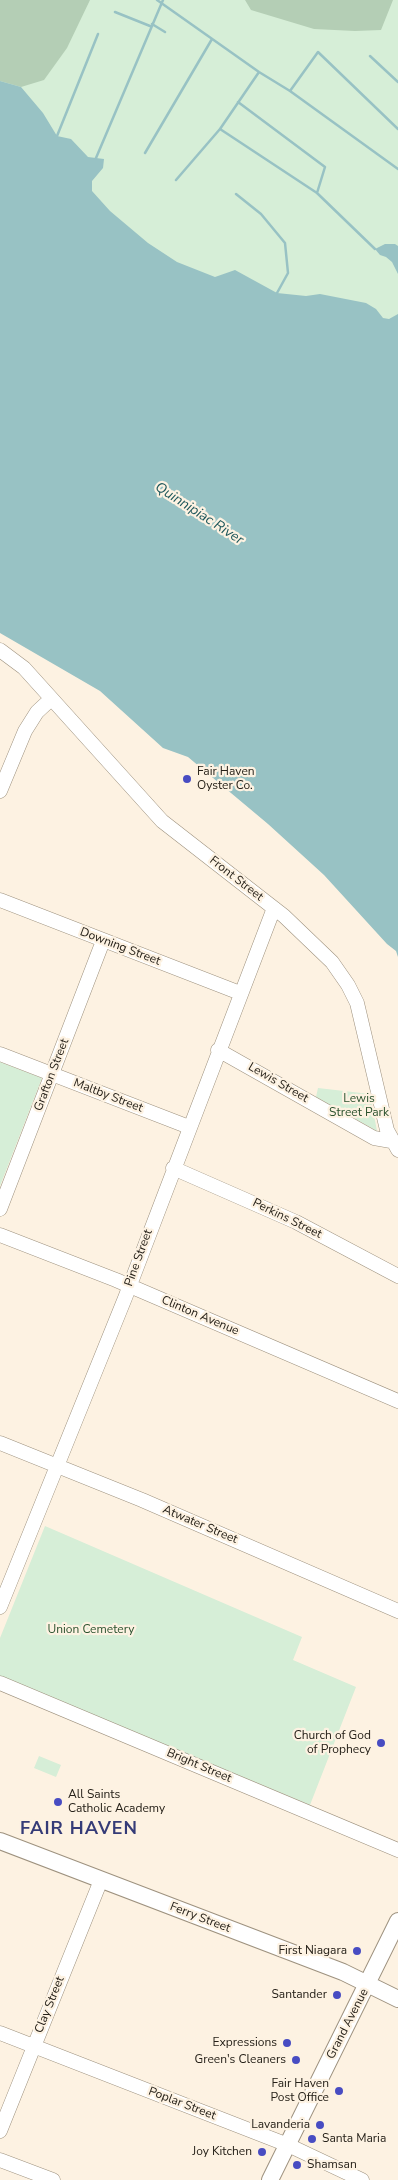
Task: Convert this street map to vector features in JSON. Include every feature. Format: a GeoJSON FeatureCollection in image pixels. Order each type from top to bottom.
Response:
{"type":"FeatureCollection","features":[{"type":"Feature","properties":{"kind":"main road","name":"Ferry Street"},"geometry":{"type":"LineString","coordinates":[[0,1841],[342,1972],[398,1999]]}},
{"type":"Feature","properties":{"kind":"main road","name":"Grand Avenue"},"geometry":{"type":"LineString","coordinates":[[270,2180],[398,1922]]}},
{"type":"Feature","properties":{"kind":"street","name":"Front Street"},"geometry":{"type":"LineString","coordinates":[[0,650],[24,668],[162,821],[274,908],[322,952],[348,985],[360,1014],[395,1146]]}},
{"type":"Feature","properties":{"kind":"street"},"geometry":{"type":"LineString","coordinates":[[0,791],[25,731],[37,712],[52,698]]}},
{"type":"Feature","properties":{"kind":"street","name":"Downing Street"},"geometry":{"type":"LineString","coordinates":[[0,900],[240,992]]}},
{"type":"Feature","properties":{"kind":"street","name":"Pine Street"},"geometry":{"type":"LineString","coordinates":[[0,1607],[129,1286],[240,992],[274,908]]}},
{"type":"Feature","properties":{"kind":"street","name":"Grafton Street"},"geometry":{"type":"LineString","coordinates":[[0,1209],[104,941]]}},
{"type":"Feature","properties":{"kind":"street","name":"Lewis Street"},"geometry":{"type":"LineString","coordinates":[[218,1050],[374,1138],[395,1146]]}},
{"type":"Feature","properties":{"kind":"street","name":"Maltby Street"},"geometry":{"type":"LineString","coordinates":[[0,1054],[189,1127]]}},
{"type":"Feature","properties":{"kind":"street","name":"Perkins Street"},"geometry":{"type":"LineString","coordinates":[[173,1168],[288,1218],[398,1276]]}},
{"type":"Feature","properties":{"kind":"street","name":"Clinton Avenue"},"geometry":{"type":"LineString","coordinates":[[0,1235],[129,1286],[398,1401]]}},
{"type":"Feature","properties":{"kind":"street","name":"Atwater Street"},"geometry":{"type":"LineString","coordinates":[[0,1443],[58,1465],[398,1611]]}},
{"type":"Feature","properties":{"kind":"street","name":"Bright Street"},"geometry":{"type":"LineString","coordinates":[[0,1683],[398,1850]]}},
{"type":"Feature","properties":{"kind":"street","name":"Clay Street"},"geometry":{"type":"LineString","coordinates":[[0,2131],[101,1880]]}},
{"type":"Feature","properties":{"kind":"street","name":"Poplar Street"},"geometry":{"type":"LineString","coordinates":[[0,2034],[288,2145],[362,2180]]}},
{"type":"Feature","properties":{"kind":"street"},"geometry":{"type":"LineString","coordinates":[[0,2160],[53,2180]]}},
{"type":"Feature","properties":{"kind":"green space"},"geometry":{"type":"Polygon","coordinates":[[[0,0],[398,0],[398,318],[393,321],[224,283],[156,262],[0,98],[0,0]]]}},
{"type":"Feature","properties":{"kind":"green space"},"geometry":{"type":"Polygon","coordinates":[[[0,0],[90,0],[67,48],[44,80],[21,87],[0,81],[0,0]]]}},
{"type":"Feature","properties":{"kind":"green space"},"geometry":{"type":"Polygon","coordinates":[[[245,0],[393,0],[381,30],[355,31],[314,29],[251,10],[245,0]]]}},
{"type":"Feature","properties":{"kind":"green space"},"geometry":{"type":"Polygon","coordinates":[[[0,1062],[42,1078],[0,1186],[0,1062]]]}},
{"type":"Feature","properties":{"kind":"green space","name":"Lewis Street Park"},"geometry":{"type":"Polygon","coordinates":[[[318,1088],[370,1094],[377,1131],[316,1097],[318,1088]]]}},
{"type":"Feature","properties":{"kind":"green space","name":"Union Cemetery"},"geometry":{"type":"Polygon","coordinates":[[[45,1526],[302,1637],[293,1660],[356,1687],[310,1805],[0,1677],[0,1638],[45,1526]]]}},
{"type":"Feature","properties":{"kind":"green space"},"geometry":{"type":"Polygon","coordinates":[[[39,1756],[61,1765],[56,1777],[34,1768],[39,1756]]]}},
{"type":"Feature","properties":{"kind":"water","name":"Quinnipiac River"},"geometry":{"type":"Polygon","coordinates":[[[0,81],[21,87],[43,113],[57,136],[71,139],[88,157],[104,159],[103,168],[92,181],[92,191],[110,211],[148,243],[177,262],[215,277],[235,270],[277,293],[306,296],[320,294],[366,303],[376,309],[383,318],[389,319],[398,314],[398,957],[396,951],[387,944],[324,875],[268,824],[188,757],[163,748],[100,691],[0,633],[0,81]]]}},
{"type":"Feature","properties":{"kind":"water"},"geometry":{"type":"Polygon","coordinates":[[[385,244],[395,244],[398,246],[398,274],[392,262],[380,255],[375,249],[385,244]]]}},
{"type":"Feature","properties":{"kind":"waterway"},"geometry":{"type":"LineString","coordinates":[[157,0],[259,72],[290,91],[398,169]]}},
{"type":"Feature","properties":{"kind":"waterway"},"geometry":{"type":"LineString","coordinates":[[96,158],[163,0]]}},
{"type":"Feature","properties":{"kind":"waterway"},"geometry":{"type":"LineString","coordinates":[[115,12],[150,26]]}},
{"type":"Feature","properties":{"kind":"waterway"},"geometry":{"type":"LineString","coordinates":[[152,24],[165,32]]}},
{"type":"Feature","properties":{"kind":"waterway"},"geometry":{"type":"LineString","coordinates":[[57,136],[98,34]]}},
{"type":"Feature","properties":{"kind":"waterway"},"geometry":{"type":"LineString","coordinates":[[145,153],[212,39]]}},
{"type":"Feature","properties":{"kind":"waterway"},"geometry":{"type":"LineString","coordinates":[[290,91],[318,52],[398,129]]}},
{"type":"Feature","properties":{"kind":"waterway"},"geometry":{"type":"LineString","coordinates":[[370,56],[398,82]]}},
{"type":"Feature","properties":{"kind":"waterway"},"geometry":{"type":"LineString","coordinates":[[176,180],[220,129],[259,72]]}},
{"type":"Feature","properties":{"kind":"waterway"},"geometry":{"type":"LineString","coordinates":[[238,102],[325,167],[317,193]]}},
{"type":"Feature","properties":{"kind":"waterway"},"geometry":{"type":"LineString","coordinates":[[220,129],[317,193],[375,249]]}},
{"type":"Feature","properties":{"kind":"waterway"},"geometry":{"type":"LineString","coordinates":[[236,194],[261,214],[285,243],[288,273],[277,293]]}},
{"type":"Feature","properties":{"kind":"place","name":"Fair Haven Oyster Co."},"geometry":{"type":"Point","coordinates":[187,779]}},
{"type":"Feature","properties":{"kind":"place","name":"Church of God of Prophecy"},"geometry":{"type":"Point","coordinates":[381,1743]}},
{"type":"Feature","properties":{"kind":"place","name":"All Saints Catholic Academy"},"geometry":{"type":"Point","coordinates":[58,1802]}},
{"type":"Feature","properties":{"kind":"place","name":"First Niagara"},"geometry":{"type":"Point","coordinates":[357,1951]}},
{"type":"Feature","properties":{"kind":"place","name":"Santander"},"geometry":{"type":"Point","coordinates":[337,1995]}},
{"type":"Feature","properties":{"kind":"place","name":"Expressions"},"geometry":{"type":"Point","coordinates":[287,2043]}},
{"type":"Feature","properties":{"kind":"place","name":"Green's Cleaners"},"geometry":{"type":"Point","coordinates":[296,2060]}},
{"type":"Feature","properties":{"kind":"place","name":"Fair Haven Post Office"},"geometry":{"type":"Point","coordinates":[339,2091]}},
{"type":"Feature","properties":{"kind":"place","name":"Lavanderia"},"geometry":{"type":"Point","coordinates":[320,2125]}},
{"type":"Feature","properties":{"kind":"place","name":"Santa Maria"},"geometry":{"type":"Point","coordinates":[312,2139]}},
{"type":"Feature","properties":{"kind":"place","name":"Joy Kitchen"},"geometry":{"type":"Point","coordinates":[262,2152]}},
{"type":"Feature","properties":{"kind":"place","name":"Shamsan"},"geometry":{"type":"Point","coordinates":[297,2165]}},
{"type":"Feature","properties":{"kind":"district","name":"FAIR HAVEN"},"geometry":{"type":"Point","coordinates":[79,1830]}}]}
